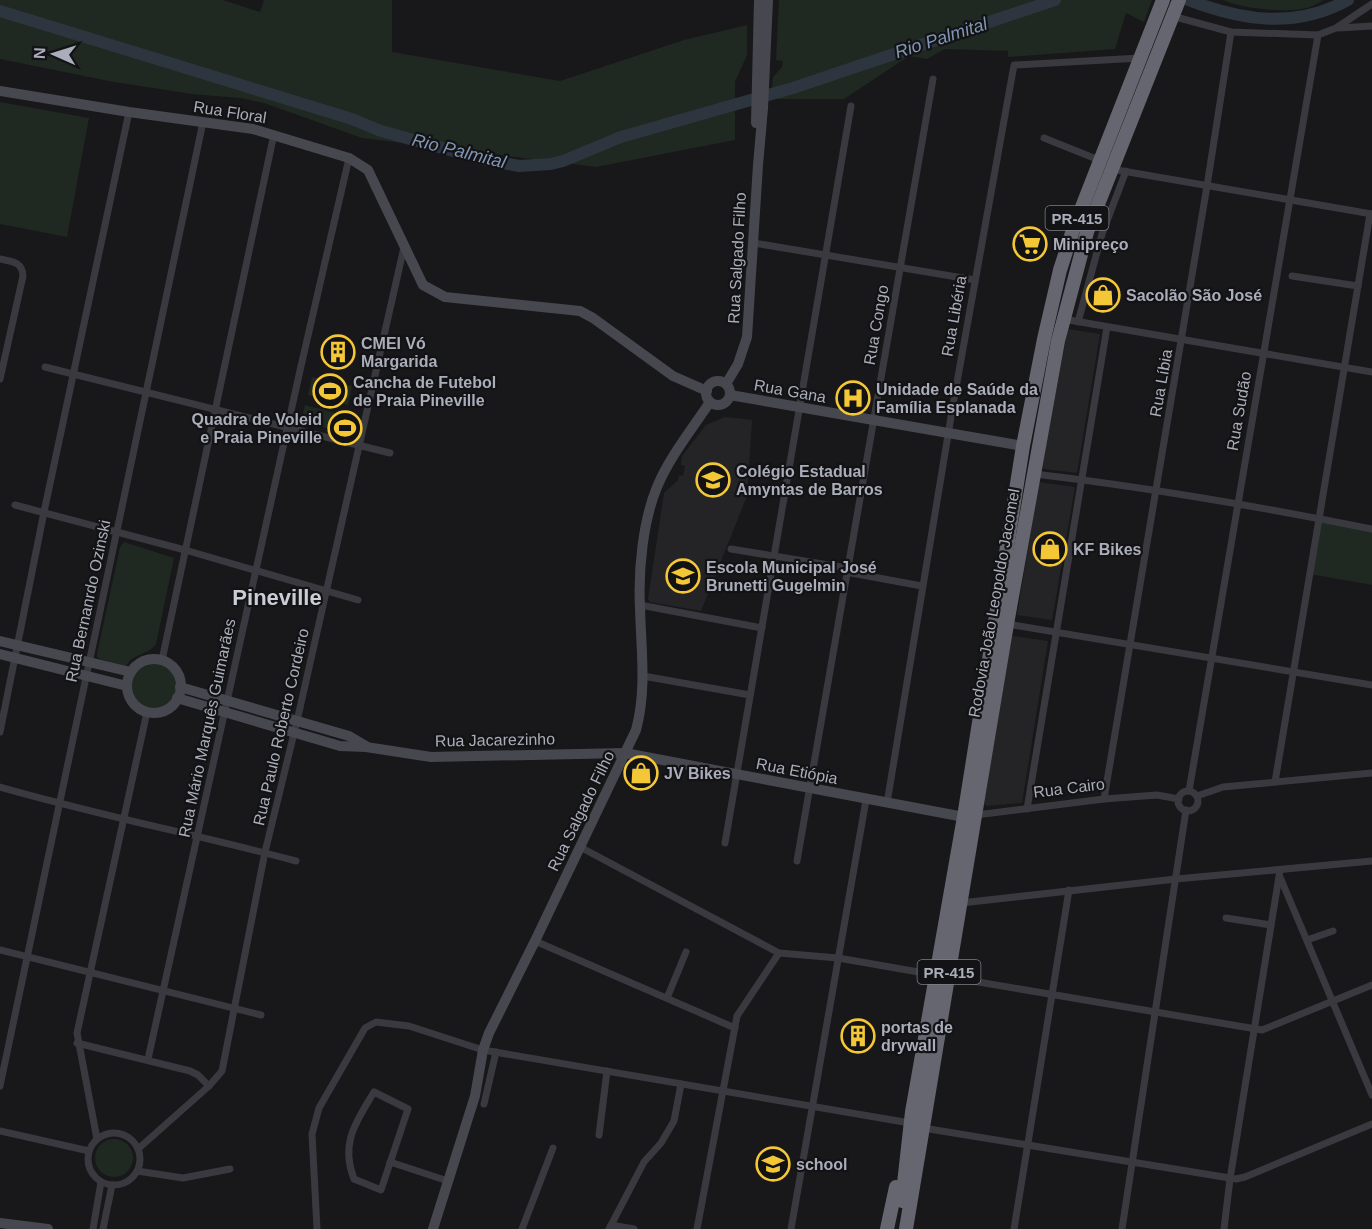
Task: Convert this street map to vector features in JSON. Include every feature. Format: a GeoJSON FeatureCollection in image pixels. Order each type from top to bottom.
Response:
{"type":"FeatureCollection","features":[{"type":"Feature","properties":{"kind":"highway","name":"Rodovia João Leopoldo Jacomel"},"geometry":{"type":"LineString","coordinates":[[942,976],[961,903],[970,816],[1023,446],[1044,339],[1060,270],[1099,160],[1163,0]]}},
{"type":"Feature","properties":{"kind":"highway","name":"Rodovia João Leopoldo Jacomel"},"geometry":{"type":"LineString","coordinates":[[898,1229],[908,1157],[917,1126],[970,816],[1063,319],[1087,232],[1176,7]]}},
{"type":"Feature","properties":{"kind":"highway"},"geometry":{"type":"LineString","coordinates":[[1023,446],[1032,460],[1033,474]]}},
{"type":"Feature","properties":{"kind":"highway","name":"Rodovia João Leopoldo Jacomel"},"geometry":{"type":"LineString","coordinates":[[906,1229],[917,1165],[917,1126]]}},
{"type":"Feature","properties":{"kind":"highway"},"geometry":{"type":"LineString","coordinates":[[887,1229],[917,1126]]}},
{"type":"Feature","properties":{"kind":"highway"},"geometry":{"type":"LineString","coordinates":[[914,1229],[917,1165]]}},
{"type":"Feature","properties":{"kind":"street","name":"Rua Salgado Filho"},"geometry":{"type":"LineString","coordinates":[[728,389],[747,337],[758,165],[759,0]]}},
{"type":"Feature","properties":{"kind":"street","name":"Rua Salgado Filho"},"geometry":{"type":"LineString","coordinates":[[760,77],[768,0]]}},
{"type":"Feature","properties":{"kind":"street"},"geometry":{"type":"LineString","coordinates":[[1176,7],[1231,32],[1318,35],[1336,28],[1372,4]]}},
{"type":"Feature","properties":{"kind":"street"},"geometry":{"type":"LineString","coordinates":[[1336,28],[1372,27]]}},
{"type":"Feature","properties":{"kind":"street","name":"Rua Líbia"},"geometry":{"type":"LineString","coordinates":[[1104,799],[1208,186],[1231,32]]}},
{"type":"Feature","properties":{"kind":"street","name":"Rua Sudão"},"geometry":{"type":"LineString","coordinates":[[1189,791],[1318,35]]}},
{"type":"Feature","properties":{"kind":"street","name":"Rua Libéria"},"geometry":{"type":"LineString","coordinates":[[887,803],[948,433],[1014,65],[1140,58]]}},
{"type":"Feature","properties":{"kind":"street","name":"Rua Congo"},"geometry":{"type":"LineString","coordinates":[[797,861],[933,79]]}},
{"type":"Feature","properties":{"kind":"street","name":"Rua Floral"},"geometry":{"type":"LineString","coordinates":[[0,91],[274,134],[349,158],[368,170],[423,285],[432,291],[446,297],[580,311],[673,376],[708,396]]}},
{"type":"Feature","properties":{"kind":"street"},"geometry":{"type":"LineString","coordinates":[[725,843],[851,106]]}},
{"type":"Feature","properties":{"kind":"street"},"geometry":{"type":"LineString","coordinates":[[0,732],[129,112]]}},
{"type":"Feature","properties":{"kind":"street","name":"Rua Bernanrdo Ozinski"},"geometry":{"type":"LineString","coordinates":[[0,1086],[203,122]]}},
{"type":"Feature","properties":{"kind":"street"},"geometry":{"type":"LineString","coordinates":[[162,660],[274,134]]}},
{"type":"Feature","properties":{"kind":"street"},"geometry":{"type":"LineString","coordinates":[[1044,138],[1099,160]]}},
{"type":"Feature","properties":{"kind":"street","name":"Rua Mário Marquês Guimarães"},"geometry":{"type":"LineString","coordinates":[[148,1059],[349,158]]}},
{"type":"Feature","properties":{"kind":"street"},"geometry":{"type":"LineString","coordinates":[[1111,169],[1371,214],[1275,782]]}},
{"type":"Feature","properties":{"kind":"street"},"geometry":{"type":"LineString","coordinates":[[1078,322],[1102,234],[1126,171]]}},
{"type":"Feature","properties":{"kind":"street"},"geometry":{"type":"LineString","coordinates":[[754,243],[975,280]]}},
{"type":"Feature","properties":{"kind":"street","name":"Rua Paulo Roberto Cordeiro"},"geometry":{"type":"LineString","coordinates":[[138,1149],[209,1086],[222,1071],[265,852],[297,721],[404,244]]}},
{"type":"Feature","properties":{"kind":"street"},"geometry":{"type":"LineString","coordinates":[[0,259],[18,263],[22,268],[23,276],[0,379]]}},
{"type":"Feature","properties":{"kind":"street"},"geometry":{"type":"LineString","coordinates":[[1292,276],[1358,286]]}},
{"type":"Feature","properties":{"kind":"street"},"geometry":{"type":"LineString","coordinates":[[1063,319],[1372,372]]}},
{"type":"Feature","properties":{"kind":"street"},"geometry":{"type":"LineString","coordinates":[[1027,809],[1107,327]]}},
{"type":"Feature","properties":{"kind":"street"},"geometry":{"type":"LineString","coordinates":[[45,366],[390,453]]}},
{"type":"Feature","properties":{"kind":"street"},"geometry":{"type":"LineString","coordinates":[[715,382],[728,389],[727,401],[722,404],[716,404],[708,396],[710,385],[715,382]]}},
{"type":"Feature","properties":{"kind":"street","name":"Rua Gana"},"geometry":{"type":"LineString","coordinates":[[728,389],[800,408],[1023,446]]}},
{"type":"Feature","properties":{"kind":"street","name":"Rua Salgado Filho"},"geometry":{"type":"LineString","coordinates":[[433,1229],[475,1096],[483,1050],[489,1033],[536,941],[636,730],[642,708],[640,605],[642,554],[656,488],[708,396]]}},
{"type":"Feature","properties":{"kind":"street"},"geometry":{"type":"LineString","coordinates":[[1033,474],[1237,505],[1372,530]]}},
{"type":"Feature","properties":{"kind":"street"},"geometry":{"type":"LineString","coordinates":[[15,505],[256,569],[358,600]]}},
{"type":"Feature","properties":{"kind":"street"},"geometry":{"type":"LineString","coordinates":[[731,549],[922,586]]}},
{"type":"Feature","properties":{"kind":"street"},"geometry":{"type":"LineString","coordinates":[[640,605],[762,628]]}},
{"type":"Feature","properties":{"kind":"street"},"geometry":{"type":"LineString","coordinates":[[1007,624],[1372,685]]}},
{"type":"Feature","properties":{"kind":"street"},"geometry":{"type":"LineString","coordinates":[[0,641],[131,672]]}},
{"type":"Feature","properties":{"kind":"street"},"geometry":{"type":"LineString","coordinates":[[0,654],[127,686]]}},
{"type":"Feature","properties":{"kind":"street"},"geometry":{"type":"LineString","coordinates":[[162,660],[176,671],[180,687],[177,698],[166,710],[156,713],[139,709],[132,702],[127,686],[131,672],[144,661],[162,660]]}},
{"type":"Feature","properties":{"kind":"street"},"geometry":{"type":"LineString","coordinates":[[643,676],[750,695]]}},
{"type":"Feature","properties":{"kind":"street","name":"Rua Jacarezinho"},"geometry":{"type":"LineString","coordinates":[[180,687],[349,736],[366,747]]}},
{"type":"Feature","properties":{"kind":"street","name":"Rua Jacarezinho"},"geometry":{"type":"LineString","coordinates":[[177,698],[340,746],[366,747],[431,757],[625,753]]}},
{"type":"Feature","properties":{"kind":"street"},"geometry":{"type":"LineString","coordinates":[[97,1139],[77,1043],[78,1027],[147,712]]}},
{"type":"Feature","properties":{"kind":"street","name":"Rua Etiópia"},"geometry":{"type":"LineString","coordinates":[[625,753],[866,800],[970,816]]}},
{"type":"Feature","properties":{"kind":"street"},"geometry":{"type":"LineString","coordinates":[[1197,796],[1223,787],[1372,773]]}},
{"type":"Feature","properties":{"kind":"street"},"geometry":{"type":"LineString","coordinates":[[0,787],[58,804],[198,835],[297,861]]}},
{"type":"Feature","properties":{"kind":"street"},"geometry":{"type":"LineString","coordinates":[[1189,791],[1197,796],[1196,806],[1192,810],[1186,810],[1180,806],[1179,799],[1182,793],[1189,791]]}},
{"type":"Feature","properties":{"kind":"street","name":"Rua Cairo"},"geometry":{"type":"LineString","coordinates":[[970,816],[1104,799],[1157,795],[1179,799]]}},
{"type":"Feature","properties":{"kind":"street"},"geometry":{"type":"LineString","coordinates":[[791,1229],[866,800]]}},
{"type":"Feature","properties":{"kind":"street"},"geometry":{"type":"LineString","coordinates":[[1122,1229],[1186,810]]}},
{"type":"Feature","properties":{"kind":"street"},"geometry":{"type":"LineString","coordinates":[[580,847],[779,953],[838,958],[1262,1030],[1372,985]]}},
{"type":"Feature","properties":{"kind":"street"},"geometry":{"type":"LineString","coordinates":[[961,903],[1176,879],[1280,873],[1372,861]]}},
{"type":"Feature","properties":{"kind":"street"},"geometry":{"type":"LineString","coordinates":[[1224,1229],[1230,1179],[1280,873]]}},
{"type":"Feature","properties":{"kind":"street"},"geometry":{"type":"LineString","coordinates":[[1280,873],[1372,1095]]}},
{"type":"Feature","properties":{"kind":"street"},"geometry":{"type":"LineString","coordinates":[[1014,1229],[1069,890]]}},
{"type":"Feature","properties":{"kind":"street"},"geometry":{"type":"LineString","coordinates":[[1226,918],[1271,926]]}},
{"type":"Feature","properties":{"kind":"street"},"geometry":{"type":"LineString","coordinates":[[1307,940],[1333,931]]}},
{"type":"Feature","properties":{"kind":"street"},"geometry":{"type":"LineString","coordinates":[[536,941],[735,1028]]}},
{"type":"Feature","properties":{"kind":"street"},"geometry":{"type":"LineString","coordinates":[[0,950],[261,1014]]}},
{"type":"Feature","properties":{"kind":"street"},"geometry":{"type":"LineString","coordinates":[[667,998],[686,952]]}},
{"type":"Feature","properties":{"kind":"street"},"geometry":{"type":"LineString","coordinates":[[697,1229],[737,1016],[779,953]]}},
{"type":"Feature","properties":{"kind":"street"},"geometry":{"type":"LineString","coordinates":[[317,1229],[312,1134],[319,1108],[365,1028],[376,1022],[409,1026],[483,1050],[1230,1179],[1245,1178],[1372,1124]]}},
{"type":"Feature","properties":{"kind":"street"},"geometry":{"type":"LineString","coordinates":[[77,1043],[148,1059],[198,1075],[209,1086]]}},
{"type":"Feature","properties":{"kind":"street"},"geometry":{"type":"LineString","coordinates":[[484,1104],[496,1052]]}},
{"type":"Feature","properties":{"kind":"street"},"geometry":{"type":"LineString","coordinates":[[599,1135],[607,1071]]}},
{"type":"Feature","properties":{"kind":"street"},"geometry":{"type":"LineString","coordinates":[[634,1229],[610,1227],[644,1162],[661,1143],[674,1121],[681,1084]]}},
{"type":"Feature","properties":{"kind":"street"},"geometry":{"type":"LineString","coordinates":[[374,1092],[408,1109],[390,1162],[381,1190],[354,1179],[351,1172],[350,1136],[374,1092]]}},
{"type":"Feature","properties":{"kind":"street"},"geometry":{"type":"LineString","coordinates":[[0,1131],[89,1151]]}},
{"type":"Feature","properties":{"kind":"street"},"geometry":{"type":"LineString","coordinates":[[108,1133],[119,1133],[131,1140],[138,1149],[140,1161],[137,1171],[127,1182],[112,1185],[101,1182],[89,1169],[89,1151],[97,1139],[108,1133]]}},
{"type":"Feature","properties":{"kind":"street"},"geometry":{"type":"LineString","coordinates":[[522,1229],[554,1148]]}},
{"type":"Feature","properties":{"kind":"street"},"geometry":{"type":"LineString","coordinates":[[390,1162],[448,1181]]}},
{"type":"Feature","properties":{"kind":"street"},"geometry":{"type":"LineString","coordinates":[[137,1171],[183,1178],[231,1169]]}},
{"type":"Feature","properties":{"kind":"street"},"geometry":{"type":"LineString","coordinates":[[93,1229],[101,1182]]}},
{"type":"Feature","properties":{"kind":"street"},"geometry":{"type":"LineString","coordinates":[[103,1229],[112,1185]]}},
{"type":"Feature","properties":{"kind":"street"},"geometry":{"type":"LineString","coordinates":[[0,1223],[48,1229]]}},
{"type":"Feature","properties":{"kind":"shaded area"},"geometry":{"type":"Polygon","coordinates":[[[0,0],[223,0],[260,12],[264,0],[392,0],[392,52],[560,81],[684,40],[747,25],[747,55],[735,82],[735,140],[596,167],[362,138],[264,103],[114,82],[0,59],[0,0]]]}},
{"type":"Feature","properties":{"kind":"shaded area"},"geometry":{"type":"Polygon","coordinates":[[[779,0],[1152,0],[1144,22],[1126,13],[1115,49],[1008,57],[1008,51],[945,49],[927,59],[909,56],[844,99],[771,99],[773,77],[782,67],[783,61],[776,60],[779,0]]]}},
{"type":"Feature","properties":{"kind":"shaded area"},"geometry":{"type":"Polygon","coordinates":[[[1223,0],[1324,0],[1309,7],[1276,10],[1253,8],[1223,0]]]}},
{"type":"Feature","properties":{"kind":"shaded area"},"geometry":{"type":"Polygon","coordinates":[[[0,102],[89,118],[67,237],[0,224],[0,102]]]}},
{"type":"Feature","properties":{"kind":"shaded area"},"geometry":{"type":"Polygon","coordinates":[[[1068,329],[1100,334],[1077,473],[1044,469],[1041,466],[1068,329]]]}},
{"type":"Feature","properties":{"kind":"shaded area","name":"Cancha de Futebol de Praia Pineville"},"geometry":{"type":"Polygon","coordinates":[[[312,377],[352,386],[348,405],[308,395],[312,377]]]}},
{"type":"Feature","properties":{"kind":"shaded area"},"geometry":{"type":"Polygon","coordinates":[[[305,405],[335,413],[332,429],[301,422],[305,405]]]}},
{"type":"Feature","properties":{"kind":"shaded area","name":"Colégio Estadual Amyntas de Barros"},"geometry":{"type":"Polygon","coordinates":[[[725,417],[752,420],[747,496],[701,611],[650,602],[648,599],[664,493],[678,480],[679,475],[683,476],[685,466],[681,465],[682,456],[706,425],[725,417]]]}},
{"type":"Feature","properties":{"kind":"shaded area"},"geometry":{"type":"Polygon","coordinates":[[[1039,482],[1075,487],[1052,620],[1017,615],[1039,482]]]}},
{"type":"Feature","properties":{"kind":"shaded area"},"geometry":{"type":"Polygon","coordinates":[[[1319,519],[1372,529],[1372,585],[1310,574],[1319,519]]]}},
{"type":"Feature","properties":{"kind":"shaded area"},"geometry":{"type":"Polygon","coordinates":[[[124,542],[174,558],[156,644],[126,666],[97,657],[120,547],[124,542]]]}},
{"type":"Feature","properties":{"kind":"shaded area"},"geometry":{"type":"Polygon","coordinates":[[[1012,636],[1048,641],[1022,803],[987,806],[984,804],[1012,636]]]}},
{"type":"Feature","properties":{"kind":"shaded area"},"geometry":{"type":"Polygon","coordinates":[[[154,661],[171,668],[178,685],[171,702],[154,709],[137,702],[130,685],[137,668],[154,661]]]}},
{"type":"Feature","properties":{"kind":"shaded area"},"geometry":{"type":"Polygon","coordinates":[[[114,1139],[127,1145],[133,1158],[127,1171],[114,1177],[101,1171],[95,1158],[101,1145],[114,1139]]]}},
{"type":"Feature","properties":{"kind":"waterway","name":"Rio Palmital"},"geometry":{"type":"LineString","coordinates":[[0,11],[352,119],[381,131],[482,159],[519,166],[563,161],[621,137],[793,88],[1055,0]]}},
{"type":"Feature","properties":{"kind":"waterway","name":"Rio Palmital"},"geometry":{"type":"LineString","coordinates":[[1188,0],[1229,13],[1269,19],[1308,15],[1348,0]]}},
{"type":"Feature","properties":{"kind":"place","name":"Minipreço"},"geometry":{"type":"Point","coordinates":[1030,244]}},
{"type":"Feature","properties":{"kind":"place","name":"Sacolão São José"},"geometry":{"type":"Point","coordinates":[1103,295]}},
{"type":"Feature","properties":{"kind":"place","name":"CMEI Vó Margarida"},"geometry":{"type":"Point","coordinates":[338,352]}},
{"type":"Feature","properties":{"kind":"place","name":"Cancha de Futebol de Praia Pineville"},"geometry":{"type":"Point","coordinates":[330,391]}},
{"type":"Feature","properties":{"kind":"place","name":"Unidade de Saúde da Família Esplanada"},"geometry":{"type":"Point","coordinates":[853,398]}},
{"type":"Feature","properties":{"kind":"place","name":"Quadra de Voleid e Praia Pineville"},"geometry":{"type":"Point","coordinates":[345,428]}},
{"type":"Feature","properties":{"kind":"place","name":"Colégio Estadual Amyntas de Barros"},"geometry":{"type":"Point","coordinates":[713,480]}},
{"type":"Feature","properties":{"kind":"place","name":"KF Bikes"},"geometry":{"type":"Point","coordinates":[1050,549]}},
{"type":"Feature","properties":{"kind":"place","name":"Escola Municipal José Brunetti Gugelmin"},"geometry":{"type":"Point","coordinates":[683,576]}},
{"type":"Feature","properties":{"kind":"place","name":"JV Bikes"},"geometry":{"type":"Point","coordinates":[641,773]}},
{"type":"Feature","properties":{"kind":"place","name":"portas de drywall"},"geometry":{"type":"Point","coordinates":[858,1036]}},
{"type":"Feature","properties":{"kind":"place","name":"school"},"geometry":{"type":"Point","coordinates":[773,1164]}},
{"type":"Feature","properties":{"kind":"district","name":"Pineville"},"geometry":{"type":"Point","coordinates":[277,597]}}]}
